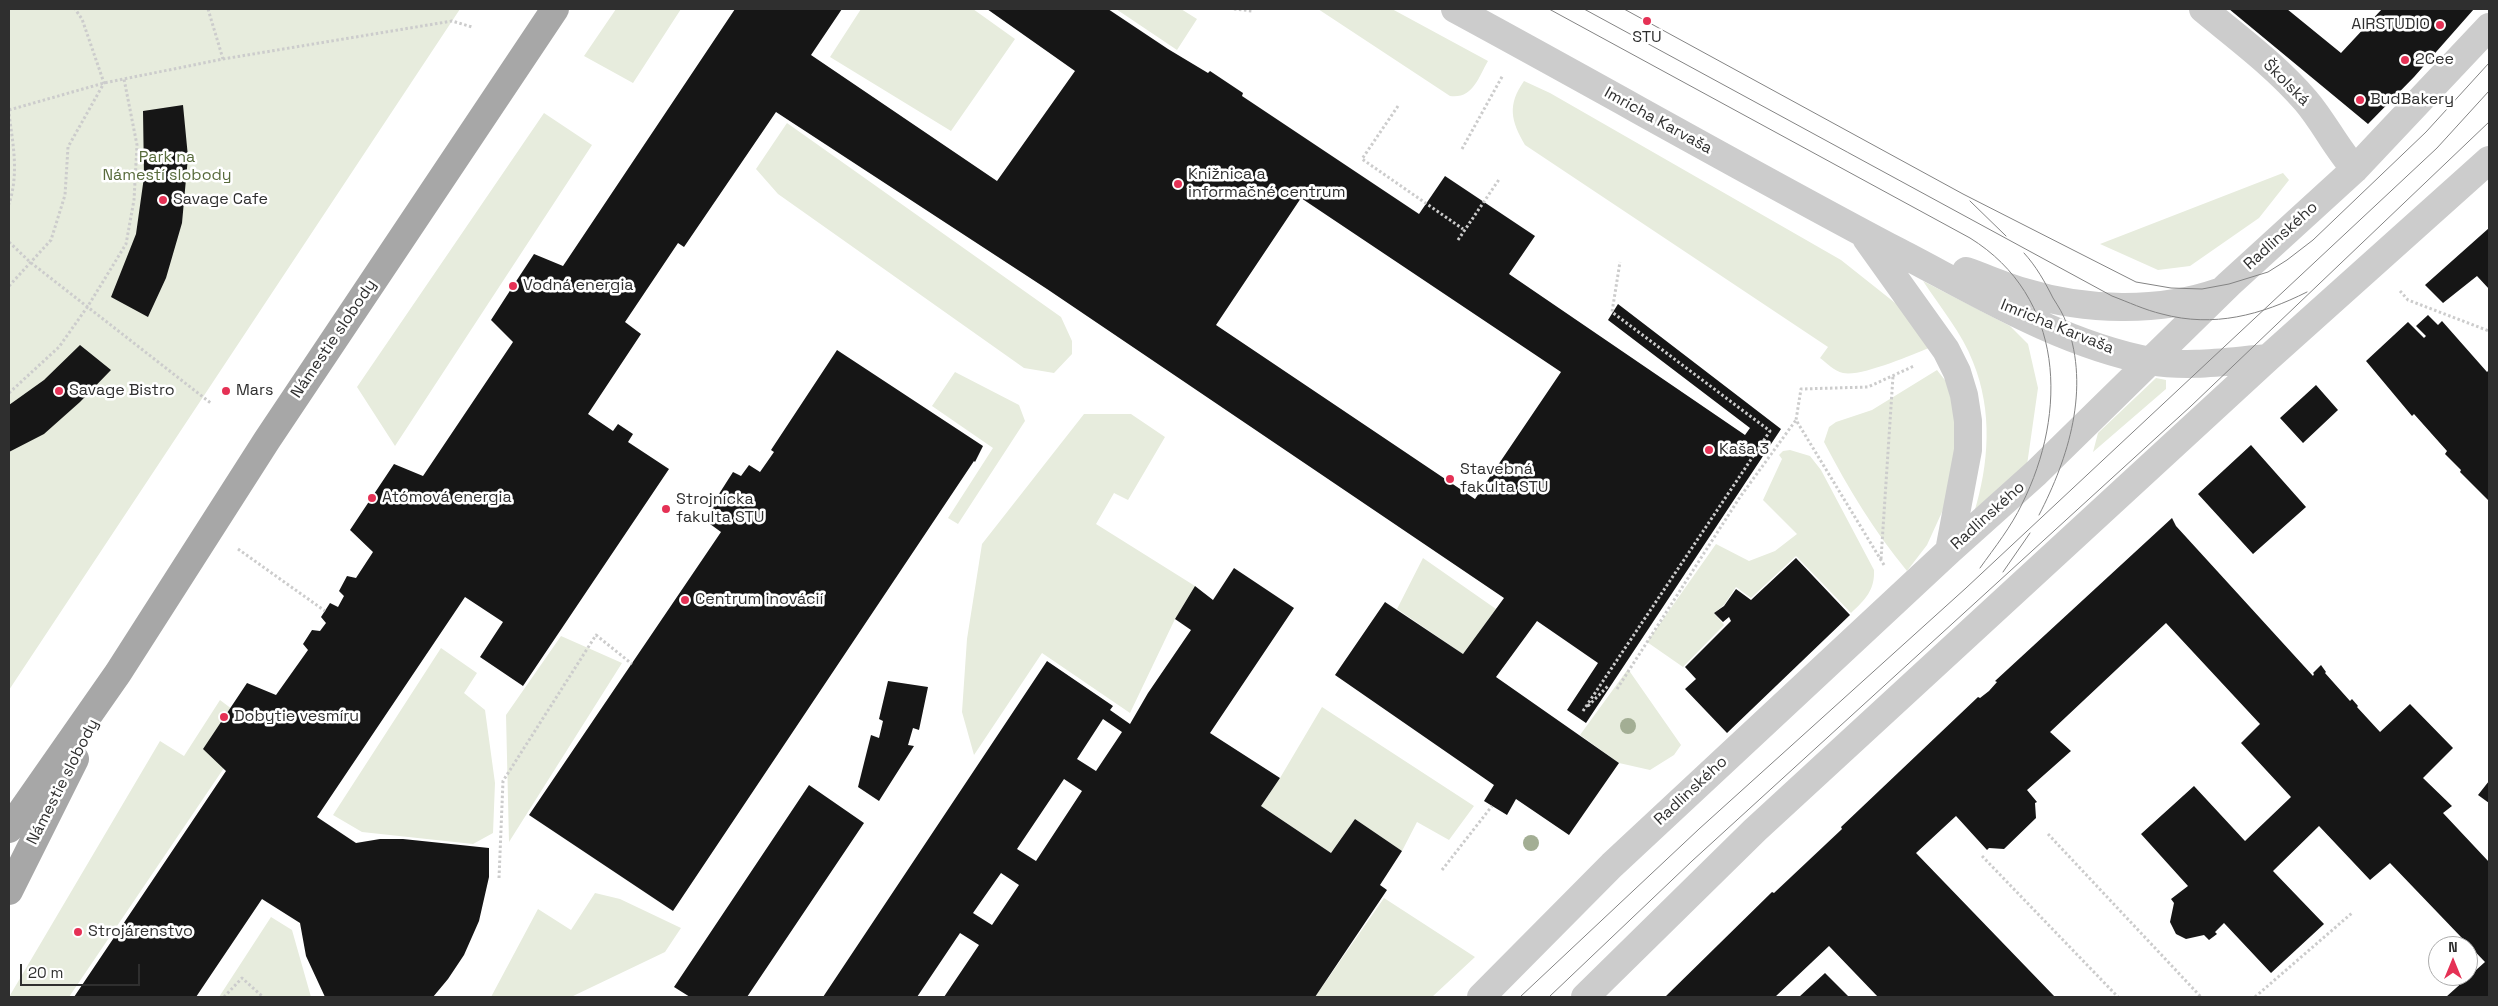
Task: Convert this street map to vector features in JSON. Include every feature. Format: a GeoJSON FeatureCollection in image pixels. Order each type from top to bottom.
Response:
{"type":"FeatureCollection","features":[{"type":"Feature","properties":{"kind":"main road","name":"Námestie slobody"},"geometry":{"type":"LineString","coordinates":[[9,829],[118,673],[268,440],[555,9]]}},
{"type":"Feature","properties":{"kind":"main road","name":"Námestie slobody"},"geometry":{"type":"LineString","coordinates":[[9,891],[118,673]]}},
{"type":"Feature","properties":{"kind":"street","name":"Imricha Karvaša"},"geometry":{"type":"LineString","coordinates":[[1455,9],[1862,232],[2032,320],[2102,348],[2151,361],[2177,364],[2268,358]]}},
{"type":"Feature","properties":{"kind":"street","name":"Školská"},"geometry":{"type":"LineString","coordinates":[[2203,9],[2282,75],[2307,102],[2334,144],[2355,169]]}},
{"type":"Feature","properties":{"kind":"street","name":"Radlinského"},"geometry":{"type":"LineString","coordinates":[[1481,997],[1612,865],[1949,551],[2036,473],[2222,291],[2355,169],[2489,27]]}},
{"type":"Feature","properties":{"kind":"street"},"geometry":{"type":"LineString","coordinates":[[2468,178],[2489,147]]}},
{"type":"Feature","properties":{"kind":"street"},"geometry":{"type":"LineString","coordinates":[[1585,997],[1755,830],[2268,358],[2489,160]]}},
{"type":"Feature","properties":{"kind":"street","name":"Imricha Karvaša"},"geometry":{"type":"LineString","coordinates":[[1862,232],[2018,290],[2062,301],[2117,306],[2167,304],[2198,300],[2222,291]]}},
{"type":"Feature","properties":{"kind":"street","name":"Imricha Karvaša"},"geometry":{"type":"LineString","coordinates":[[1862,232],[1946,350],[1957,372],[1968,421],[1968,450],[1949,551]]}},
{"type":"Feature","properties":{"kind":"path"},"geometry":{"type":"LineString","coordinates":[[9,286],[51,240],[65,195],[68,147],[104,83],[82,19],[75,9]]}},
{"type":"Feature","properties":{"kind":"path"},"geometry":{"type":"LineString","coordinates":[[208,9],[223,59]]}},
{"type":"Feature","properties":{"kind":"path"},"geometry":{"type":"LineString","coordinates":[[1234,9],[1252,11]]}},
{"type":"Feature","properties":{"kind":"path"},"geometry":{"type":"LineString","coordinates":[[9,110],[104,83],[223,59],[452,21],[472,27]]}},
{"type":"Feature","properties":{"kind":"path"},"geometry":{"type":"LineString","coordinates":[[1462,148],[1519,44]]}},
{"type":"Feature","properties":{"kind":"path"},"geometry":{"type":"LineString","coordinates":[[9,393],[59,347],[88,306],[126,244],[134,200],[137,144],[124,79]]}},
{"type":"Feature","properties":{"kind":"path"},"geometry":{"type":"LineString","coordinates":[[1398,106],[1362,158],[1463,229]]}},
{"type":"Feature","properties":{"kind":"path"},"geometry":{"type":"LineString","coordinates":[[9,114],[15,155],[14,180],[9,204]]}},
{"type":"Feature","properties":{"kind":"path"},"geometry":{"type":"LineString","coordinates":[[1458,240],[1463,229],[1500,178]]}},
{"type":"Feature","properties":{"kind":"path"},"geometry":{"type":"LineString","coordinates":[[9,242],[30,262],[212,404]]}},
{"type":"Feature","properties":{"kind":"path"},"geometry":{"type":"LineString","coordinates":[[1609,686],[1583,711],[1770,431],[1612,312],[1620,262]]}},
{"type":"Feature","properties":{"kind":"path"},"geometry":{"type":"LineString","coordinates":[[2400,291],[2408,300],[2489,331]]}},
{"type":"Feature","properties":{"kind":"path"},"geometry":{"type":"LineString","coordinates":[[1617,689],[1740,497],[1796,420],[1801,389],[1868,387],[1918,364]]}},
{"type":"Feature","properties":{"kind":"path"},"geometry":{"type":"LineString","coordinates":[[1881,560],[1893,375]]}},
{"type":"Feature","properties":{"kind":"path"},"geometry":{"type":"LineString","coordinates":[[1796,420],[1888,570]]}},
{"type":"Feature","properties":{"kind":"path"},"geometry":{"type":"LineString","coordinates":[[236,547],[325,612]]}},
{"type":"Feature","properties":{"kind":"path"},"geometry":{"type":"LineString","coordinates":[[499,878],[503,781],[596,636],[632,664]]}},
{"type":"Feature","properties":{"kind":"path"},"geometry":{"type":"LineString","coordinates":[[1442,870],[1492,806]]}},
{"type":"Feature","properties":{"kind":"path"},"geometry":{"type":"LineString","coordinates":[[2048,834],[2202,997]]}},
{"type":"Feature","properties":{"kind":"path"},"geometry":{"type":"LineString","coordinates":[[1982,856],[2118,997]]}},
{"type":"Feature","properties":{"kind":"path"},"geometry":{"type":"LineString","coordinates":[[2255,997],[2352,913]]}},
{"type":"Feature","properties":{"kind":"path"},"geometry":{"type":"LineString","coordinates":[[224,997],[242,978],[263,997]]}},
{"type":"Feature","properties":{"kind":"green space","name":"Park na Námestí slobody"},"geometry":{"type":"Polygon","coordinates":[[[9,9],[460,9],[9,690],[9,9]]]}},
{"type":"Feature","properties":{"kind":"green space"},"geometry":{"type":"Polygon","coordinates":[[[616,9],[681,9],[633,83],[584,56],[616,9]]]}},
{"type":"Feature","properties":{"kind":"green space"},"geometry":{"type":"Polygon","coordinates":[[[861,9],[973,9],[1015,39],[951,131],[830,57],[861,9]]]}},
{"type":"Feature","properties":{"kind":"green space"},"geometry":{"type":"Polygon","coordinates":[[[1116,9],[1181,9],[1197,19],[1177,50],[1116,9]]]}},
{"type":"Feature","properties":{"kind":"green space"},"geometry":{"type":"Polygon","coordinates":[[[1318,9],[1392,9],[1488,61],[1478,80],[1469,91],[1458,96],[1450,96],[1318,9]]]}},
{"type":"Feature","properties":{"kind":"green space"},"geometry":{"type":"Polygon","coordinates":[[[1524,81],[1550,93],[1841,260],[1899,306],[1929,348],[1886,365],[1862,372],[1843,373],[1834,369],[1820,358],[1828,347],[1525,145],[1514,121],[1513,113],[1515,98],[1524,81]]]}},
{"type":"Feature","properties":{"kind":"green space"},"geometry":{"type":"Polygon","coordinates":[[[544,113],[592,145],[395,446],[357,387],[544,113]]]}},
{"type":"Feature","properties":{"kind":"green space"},"geometry":{"type":"Polygon","coordinates":[[[787,123],[1061,317],[1072,341],[1072,354],[1054,373],[1024,368],[778,194],[756,169],[787,123]]]}},
{"type":"Feature","properties":{"kind":"green space"},"geometry":{"type":"Polygon","coordinates":[[[2283,173],[2289,180],[2259,218],[2190,266],[2158,270],[2100,244],[2283,173]]]}},
{"type":"Feature","properties":{"kind":"green space"},"geometry":{"type":"Polygon","coordinates":[[[1923,281],[2010,326],[2028,344],[2038,388],[2027,465],[1974,513],[1986,457],[1987,438],[1984,399],[1968,351],[1957,330],[1923,281]]]}},
{"type":"Feature","properties":{"kind":"green space"},"geometry":{"type":"Polygon","coordinates":[[[1937,370],[1948,384],[1957,416],[1952,490],[1927,545],[1907,571],[1862,509],[1824,442],[1829,427],[1836,422],[1872,410],[1937,370]]]}},
{"type":"Feature","properties":{"kind":"green space"},"geometry":{"type":"Polygon","coordinates":[[[955,372],[1019,405],[1025,421],[958,524],[948,518],[993,448],[932,406],[955,372]]]}},
{"type":"Feature","properties":{"kind":"green space"},"geometry":{"type":"Polygon","coordinates":[[[2156,378],[2166,380],[2166,389],[2093,452],[2098,433],[2156,378]]]}},
{"type":"Feature","properties":{"kind":"green space"},"geometry":{"type":"Polygon","coordinates":[[[1084,414],[1131,414],[1165,437],[1128,500],[1114,493],[1096,524],[1195,586],[1175,619],[1130,713],[1042,653],[974,755],[962,712],[967,639],[982,544],[1084,414]]]}},
{"type":"Feature","properties":{"kind":"green space"},"geometry":{"type":"Polygon","coordinates":[[[1790,450],[1810,456],[1821,470],[1874,570],[1871,589],[1865,599],[1851,613],[1796,556],[1751,598],[1736,587],[1724,605],[1714,613],[1724,625],[1683,667],[1647,642],[1716,544],[1749,561],[1775,551],[1797,534],[1763,500],[1782,459],[1779,455],[1783,451],[1790,450]]]}},
{"type":"Feature","properties":{"kind":"green space"},"geometry":{"type":"Polygon","coordinates":[[[1423,558],[1496,609],[1463,654],[1397,609],[1423,558]]]}},
{"type":"Feature","properties":{"kind":"green space"},"geometry":{"type":"Polygon","coordinates":[[[561,636],[622,663],[509,842],[506,715],[561,636]]]}},
{"type":"Feature","properties":{"kind":"green space"},"geometry":{"type":"Polygon","coordinates":[[[441,648],[477,673],[464,693],[485,710],[495,783],[493,833],[473,844],[362,832],[333,815],[441,648]]]}},
{"type":"Feature","properties":{"kind":"green space"},"geometry":{"type":"Polygon","coordinates":[[[1628,669],[1681,745],[1674,755],[1650,770],[1619,763],[1580,735],[1628,669]]]}},
{"type":"Feature","properties":{"kind":"green space"},"geometry":{"type":"Polygon","coordinates":[[[220,700],[253,725],[69,997],[9,997],[160,741],[184,756],[220,700]]]}},
{"type":"Feature","properties":{"kind":"green space"},"geometry":{"type":"Polygon","coordinates":[[[1322,707],[1474,806],[1449,840],[1417,822],[1402,851],[1355,819],[1331,853],[1261,806],[1322,707]]]}},
{"type":"Feature","properties":{"kind":"green space"},"geometry":{"type":"Polygon","coordinates":[[[595,893],[620,899],[681,928],[665,952],[571,997],[491,997],[538,909],[571,930],[595,893]]]}},
{"type":"Feature","properties":{"kind":"green space"},"geometry":{"type":"Polygon","coordinates":[[[1384,898],[1475,957],[1432,997],[1315,997],[1384,898]]]}},
{"type":"Feature","properties":{"kind":"green space"},"geometry":{"type":"Polygon","coordinates":[[[271,917],[292,930],[311,997],[219,997],[271,917]]]}},
{"type":"Feature","properties":{"kind":"building"},"geometry":{"type":"Polygon","coordinates":[[[735,9],[842,9],[811,55],[997,181],[1075,71],[987,9],[1108,9],[1168,49],[1208,73],[1210,71],[1243,93],[1242,96],[1419,214],[1445,176],[1535,236],[1509,274],[1745,435],[1750,428],[1608,320],[1618,304],[1781,429],[1586,723],[1567,710],[1598,663],[1537,621],[1496,677],[1619,763],[1569,835],[1516,799],[1507,815],[1484,801],[1494,785],[1335,675],[1385,602],[1463,654],[1504,598],[1047,289],[776,112],[684,247],[678,243],[625,322],[641,334],[588,414],[613,431],[618,424],[633,434],[628,442],[669,469],[523,686],[480,657],[503,622],[465,597],[317,817],[356,843],[380,839],[403,839],[489,848],[489,877],[479,921],[464,955],[448,979],[433,997],[325,997],[306,956],[300,923],[262,899],[196,997],[74,997],[226,771],[203,749],[247,683],[276,695],[308,650],[303,644],[312,630],[320,631],[326,623],[321,617],[330,603],[338,607],[344,596],[339,591],[347,576],[356,578],[373,552],[350,530],[394,464],[423,476],[513,342],[491,320],[534,254],[563,266],[735,9]],[[1301,198],[1216,325],[1475,499],[1561,372],[1301,198]]]}},
{"type":"Feature","properties":{"kind":"building"},"geometry":{"type":"Polygon","coordinates":[[[2229,9],[2287,9],[2341,53],[2382,9],[2474,9],[2414,77],[2368,124],[2229,9]]]}},
{"type":"Feature","properties":{"kind":"building","name":"Savage Cafe"},"geometry":{"type":"Polygon","coordinates":[[[183,105],[188,157],[182,223],[166,278],[148,317],[111,297],[136,234],[144,177],[143,111],[183,105]]]}},
{"type":"Feature","properties":{"kind":"building"},"geometry":{"type":"Polygon","coordinates":[[[2489,228],[2489,289],[2477,276],[2443,303],[2425,285],[2489,228]]]}},
{"type":"Feature","properties":{"kind":"building"},"geometry":{"type":"Polygon","coordinates":[[[2428,315],[2438,325],[2442,321],[2487,372],[2489,370],[2489,501],[2460,472],[2461,470],[2445,454],[2447,451],[2414,414],[2412,416],[2366,361],[2408,322],[2424,338],[2426,336],[2416,326],[2428,315]]]}},
{"type":"Feature","properties":{"kind":"building","name":"Savage Bistro"},"geometry":{"type":"Polygon","coordinates":[[[80,345],[111,370],[80,402],[44,434],[9,452],[9,405],[44,380],[80,345]]]}},
{"type":"Feature","properties":{"kind":"building"},"geometry":{"type":"Polygon","coordinates":[[[837,350],[983,446],[975,462],[673,911],[529,815],[721,532],[710,524],[718,512],[710,508],[733,472],[741,476],[749,465],[760,472],[774,452],[771,450],[837,350]]]}},
{"type":"Feature","properties":{"kind":"building"},"geometry":{"type":"Polygon","coordinates":[[[2316,385],[2338,410],[2303,443],[2280,418],[2316,385]]]}},
{"type":"Feature","properties":{"kind":"building"},"geometry":{"type":"Polygon","coordinates":[[[2251,445],[2306,507],[2253,554],[2198,494],[2251,445]]]}},
{"type":"Feature","properties":{"kind":"building"},"geometry":{"type":"Polygon","coordinates":[[[2172,518],[2176,526],[2313,676],[2313,673],[2321,665],[2325,673],[2350,701],[2352,699],[2380,732],[2410,704],[2453,748],[2423,778],[2452,806],[2443,813],[2489,862],[2489,997],[2446,997],[2458,986],[2478,986],[2478,968],[2485,962],[2478,955],[2478,936],[2460,936],[2390,863],[2370,880],[2319,826],[2273,871],[2324,924],[2271,973],[2224,923],[2215,932],[2217,934],[2209,940],[2204,935],[2186,939],[2176,934],[2170,922],[2174,903],[2171,899],[2188,886],[2141,834],[2194,786],[2245,841],[2291,797],[2241,743],[2260,724],[2166,623],[2050,732],[2071,751],[2027,790],[2037,802],[2035,803],[2036,818],[2004,849],[1989,848],[1987,850],[1956,816],[1916,853],[2055,997],[1878,997],[1829,946],[1775,997],[1665,997],[1772,892],[1774,893],[1842,829],[1841,827],[1978,697],[1980,698],[1989,691],[1997,682],[1995,681],[2172,518]]]}},
{"type":"Feature","properties":{"kind":"building"},"geometry":{"type":"Polygon","coordinates":[[[1796,558],[1850,615],[1727,733],[1685,689],[1696,679],[1685,667],[1731,621],[1729,617],[1723,622],[1714,613],[1724,606],[1736,589],[1751,600],[1796,558]]]}},
{"type":"Feature","properties":{"kind":"building"},"geometry":{"type":"Polygon","coordinates":[[[1234,568],[1294,608],[1210,733],[1280,778],[1261,806],[1331,853],[1355,819],[1402,851],[1380,885],[1387,890],[1315,997],[944,997],[979,945],[960,933],[917,997],[823,997],[1047,661],[1113,706],[1110,710],[1130,724],[1148,693],[1191,630],[1175,619],[1195,586],[1213,600],[1234,568]],[[1103,719],[1077,759],[1096,771],[1122,732],[1103,719]],[[1064,779],[1017,849],[1036,861],[1082,791],[1064,779]],[[1001,873],[973,913],[992,925],[1019,885],[1001,873]]]}},
{"type":"Feature","properties":{"kind":"building"},"geometry":{"type":"Polygon","coordinates":[[[888,681],[928,687],[919,730],[913,728],[908,745],[914,746],[879,801],[858,787],[871,735],[879,738],[883,721],[879,719],[888,681]]]}},
{"type":"Feature","properties":{"kind":"building"},"geometry":{"type":"Polygon","coordinates":[[[2489,781],[2489,803],[2478,795],[2489,781]]]}},
{"type":"Feature","properties":{"kind":"building"},"geometry":{"type":"Polygon","coordinates":[[[809,785],[864,823],[747,997],[690,997],[674,987],[809,785]]]}},
{"type":"Feature","properties":{"kind":"building"},"geometry":{"type":"Polygon","coordinates":[[[1825,973],[1849,997],[1799,997],[1825,973]]]}},
{"type":"Feature","properties":{"kind":"tram line"},"geometry":{"type":"LineString","coordinates":[[1549,9],[1970,238],[2001,263],[2025,292],[2040,324],[2049,359],[2051,395],[2047,432],[2037,469],[2022,504],[2008,529],[1980,568]]}},
{"type":"Feature","properties":{"kind":"tram line"},"geometry":{"type":"LineString","coordinates":[[1584,9],[2112,296],[2137,306],[2181,318],[2219,319],[2255,313],[2307,292]]}},
{"type":"Feature","properties":{"kind":"tram line"},"geometry":{"type":"LineString","coordinates":[[1624,9],[1963,194],[2136,282],[2171,288],[2202,289],[2229,284],[2268,272],[2287,260],[2313,240],[2426,132],[2489,63]]}},
{"type":"Feature","properties":{"kind":"tram line"},"geometry":{"type":"LineString","coordinates":[[1520,997],[1699,829],[1966,588],[2437,148],[2489,91]]}},
{"type":"Feature","properties":{"kind":"tram line"},"geometry":{"type":"LineString","coordinates":[[1549,997],[1692,861],[2191,406],[2489,122]]}},
{"type":"Feature","properties":{"kind":"tram line"},"geometry":{"type":"LineString","coordinates":[[1970,201],[2006,236]]}},
{"type":"Feature","properties":{"kind":"tram line"},"geometry":{"type":"LineString","coordinates":[[2024,253],[2040,274],[2064,318],[2074,349],[2077,374],[2073,422],[2067,446],[2050,493],[2039,515]]}},
{"type":"Feature","properties":{"kind":"tram line"},"geometry":{"type":"LineString","coordinates":[[2003,572],[2030,533]]}},
{"type":"Feature","properties":{"kind":"place","name":"STU"},"geometry":{"type":"Point","coordinates":[1647,21]}},
{"type":"Feature","properties":{"kind":"place","name":"AIRSTUDIO"},"geometry":{"type":"Point","coordinates":[2440,25]}},
{"type":"Feature","properties":{"kind":"place","name":"2Cee"},"geometry":{"type":"Point","coordinates":[2405,60]}},
{"type":"Feature","properties":{"kind":"place","name":"BudBakery"},"geometry":{"type":"Point","coordinates":[2360,100]}},
{"type":"Feature","properties":{"kind":"place","name":"Knižnica a informačné centrum"},"geometry":{"type":"Point","coordinates":[1178,184]}},
{"type":"Feature","properties":{"kind":"place","name":"Savage Cafe"},"geometry":{"type":"Point","coordinates":[163,200]}},
{"type":"Feature","properties":{"kind":"place","name":"Vodná energia"},"geometry":{"type":"Point","coordinates":[513,286]}},
{"type":"Feature","properties":{"kind":"place","name":"Savage Bistro"},"geometry":{"type":"Point","coordinates":[59,391]}},
{"type":"Feature","properties":{"kind":"place","name":"Mars"},"geometry":{"type":"Point","coordinates":[226,391]}},
{"type":"Feature","properties":{"kind":"place","name":"Kaša 3"},"geometry":{"type":"Point","coordinates":[1709,450]}},
{"type":"Feature","properties":{"kind":"place","name":"Stavebná fakulta STU"},"geometry":{"type":"Point","coordinates":[1450,479]}},
{"type":"Feature","properties":{"kind":"place","name":"Atómová energia"},"geometry":{"type":"Point","coordinates":[372,498]}},
{"type":"Feature","properties":{"kind":"place","name":"Strojnícka fakulta STU"},"geometry":{"type":"Point","coordinates":[666,509]}},
{"type":"Feature","properties":{"kind":"place","name":"Centrum inovácií"},"geometry":{"type":"Point","coordinates":[685,600]}},
{"type":"Feature","properties":{"kind":"place","name":"Dobytie vesmíru"},"geometry":{"type":"Point","coordinates":[224,717]}},
{"type":"Feature","properties":{"kind":"place","name":"Strojárenstvo"},"geometry":{"type":"Point","coordinates":[78,932]}}]}
